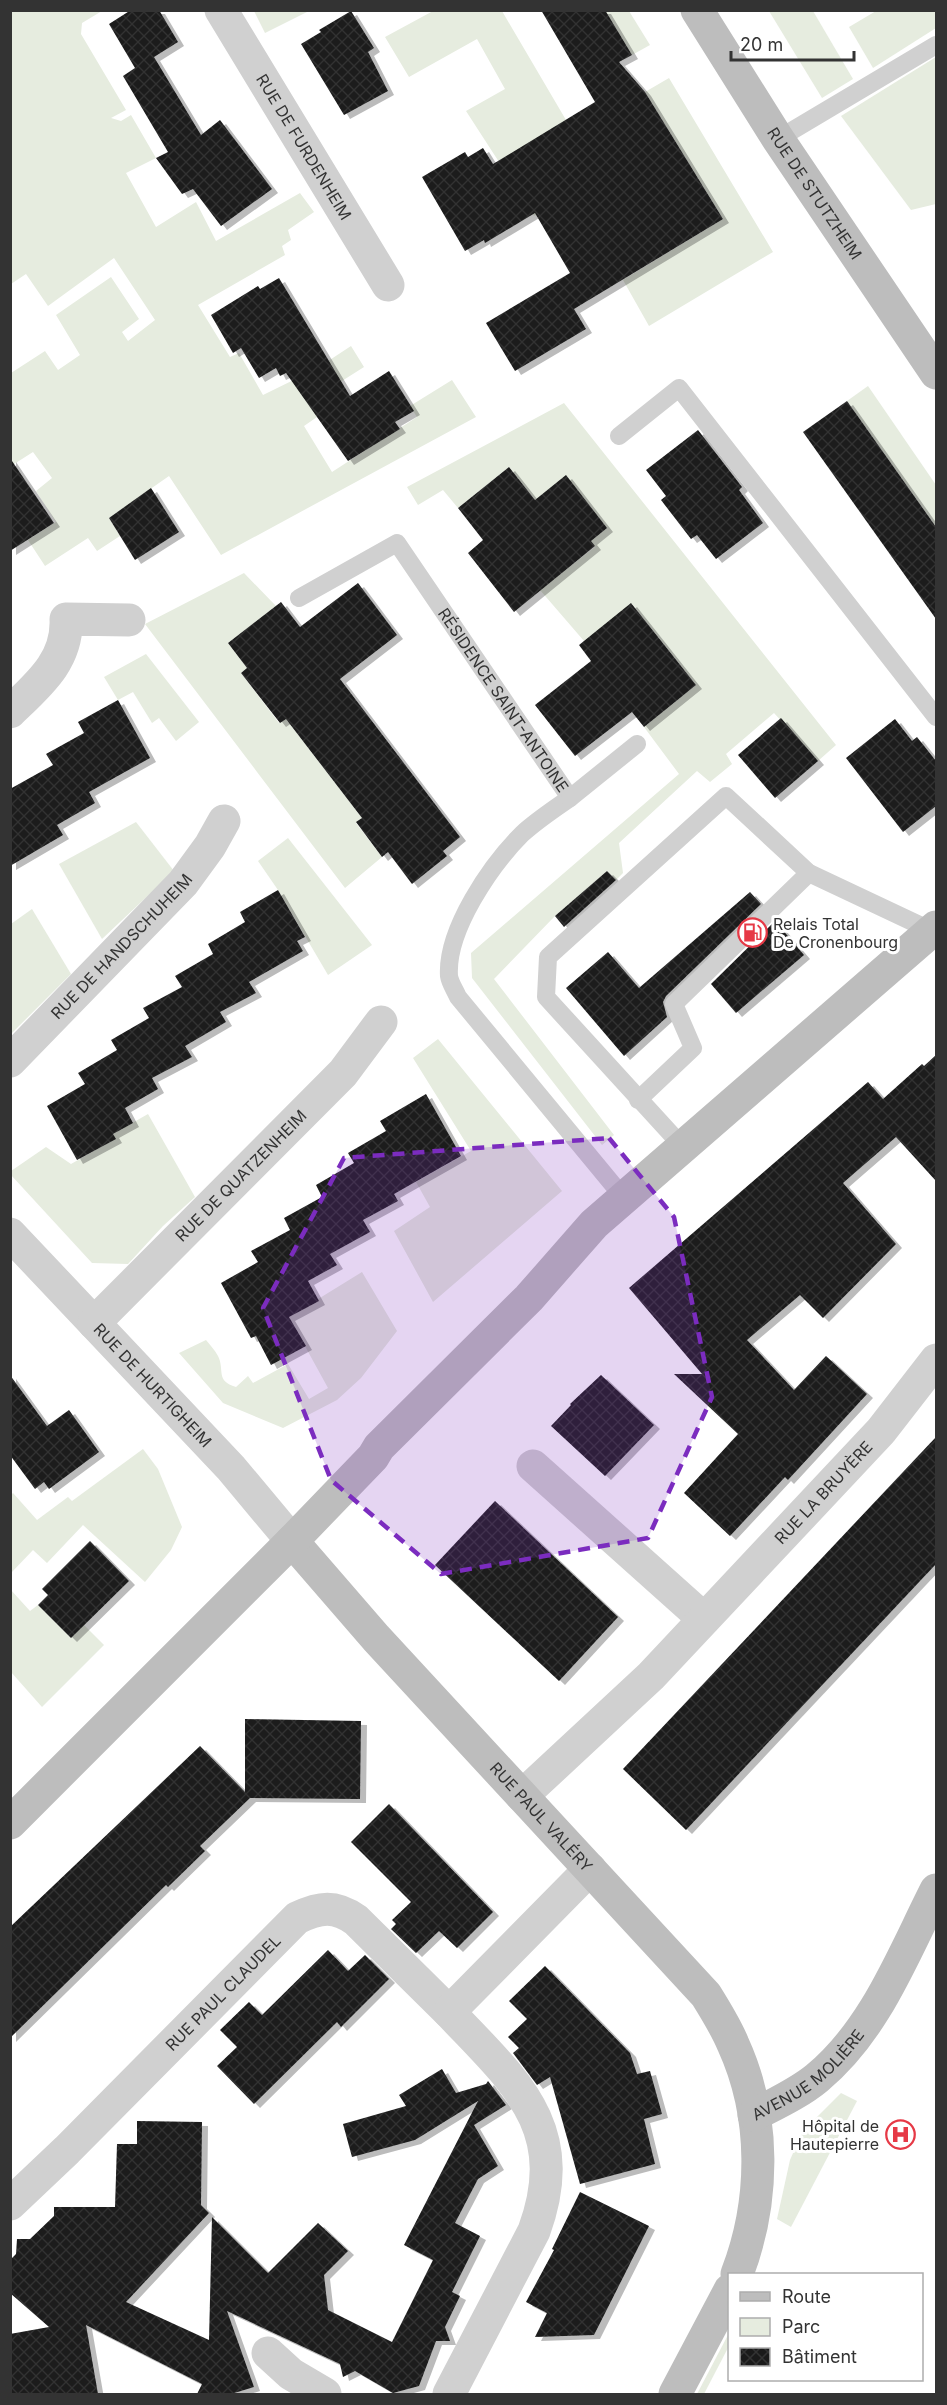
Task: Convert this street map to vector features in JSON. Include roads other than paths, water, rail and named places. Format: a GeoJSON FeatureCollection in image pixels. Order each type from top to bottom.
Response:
{"type":"FeatureCollection","features":[{"type":"Feature","properties":{"kind":"street","name":"RUE DE FURDENHEIM"},"geometry":{"type":"LineString","coordinates":[[221,10],[388,285]]}},
{"type":"Feature","properties":{"kind":"street","name":"RUE DE STUTZHEIM"},"geometry":{"type":"LineString","coordinates":[[697,10],[778,139],[936,373]]}},
{"type":"Feature","properties":{"kind":"street"},"geometry":{"type":"LineString","coordinates":[[10,712],[33,691],[55,664],[63,650],[67,633],[66,619],[129,620]]}},
{"type":"Feature","properties":{"kind":"street","name":"RUE DE HANDSCHUHEIM"},"geometry":{"type":"LineString","coordinates":[[10,1061],[183,883],[224,822]]}},
{"type":"Feature","properties":{"kind":"street"},"geometry":{"type":"LineString","coordinates":[[10,1823],[292,1541],[373,1457],[379,1447],[529,1298],[594,1224],[934,929]]}},
{"type":"Feature","properties":{"kind":"street","name":"RUE DE QUATZENHEIM"},"geometry":{"type":"LineString","coordinates":[[94,1323],[343,1073],[381,1022]]}},
{"type":"Feature","properties":{"kind":"street","name":"RUE DE HURTIGHEIM"},"geometry":{"type":"LineString","coordinates":[[10,1234],[231,1468],[292,1541]]}},
{"type":"Feature","properties":{"kind":"street","name":"RUE LA BRUYÈRE"},"geometry":{"type":"LineString","coordinates":[[522,1796],[651,1676],[881,1431],[936,1360]]}},
{"type":"Feature","properties":{"kind":"street"},"geometry":{"type":"LineString","coordinates":[[533,1466],[704,1619]]}},
{"type":"Feature","properties":{"kind":"street","name":"RUE PAUL VALÉRY"},"geometry":{"type":"LineString","coordinates":[[292,1541],[376,1638],[706,1995],[734,2044],[754,2115]]}},
{"type":"Feature","properties":{"kind":"street"},"geometry":{"type":"LineString","coordinates":[[449,2012],[590,1869]]}},
{"type":"Feature","properties":{"kind":"street","name":"AVENUE MOLIÈRE"},"geometry":{"type":"LineString","coordinates":[[737,2273],[751,2234],[757,2200],[758,2165],[754,2115],[816,2079],[855,2039],[874,2011],[936,1890]]}},
{"type":"Feature","properties":{"kind":"street","name":"RUE PAUL CLAUDEL"},"geometry":{"type":"LineString","coordinates":[[10,2204],[67,2150],[297,1918],[313,1910],[343,1911],[356,1920],[500,2066],[528,2101],[545,2151],[547,2181],[543,2207],[534,2231],[449,2394]]}},
{"type":"Feature","properties":{"kind":"street"},"geometry":{"type":"LineString","coordinates":[[675,2394],[728,2292]]}},
{"type":"Feature","properties":{"kind":"street"},"geometry":{"type":"LineString","coordinates":[[268,2353],[291,2374],[326,2394]]}},
{"type":"Feature","properties":{"kind":"lane"},"geometry":{"type":"LineString","coordinates":[[778,139],[936,45]]}},
{"type":"Feature","properties":{"kind":"lane"},"geometry":{"type":"LineString","coordinates":[[619,436],[679,388],[936,717]]}},
{"type":"Feature","properties":{"kind":"lane","name":"RÉSIDENCE SAINT-ANTOINE"},"geometry":{"type":"LineString","coordinates":[[299,598],[397,543],[570,798],[524,833],[502,856],[459,927],[450,956],[449,978],[458,997],[624,1198]]}},
{"type":"Feature","properties":{"kind":"lane"},"geometry":{"type":"LineString","coordinates":[[570,798],[637,744]]}},
{"type":"Feature","properties":{"kind":"lane"},"geometry":{"type":"LineString","coordinates":[[683,1147],[546,997],[548,957],[726,796],[809,873],[934,929]]}},
{"type":"Feature","properties":{"kind":"lane"},"geometry":{"type":"LineString","coordinates":[[639,1100],[693,1048],[674,1004],[809,873]]}},
{"type":"Feature","properties":{"kind":"place","name":"Relais Total De Cronenbourg"},"geometry":{"type":"Point","coordinates":[752,933]}},
{"type":"Feature","properties":{"kind":"place","name":"Hôpital de Hautepierre"},"geometry":{"type":"Point","coordinates":[900,2135]}}]}
